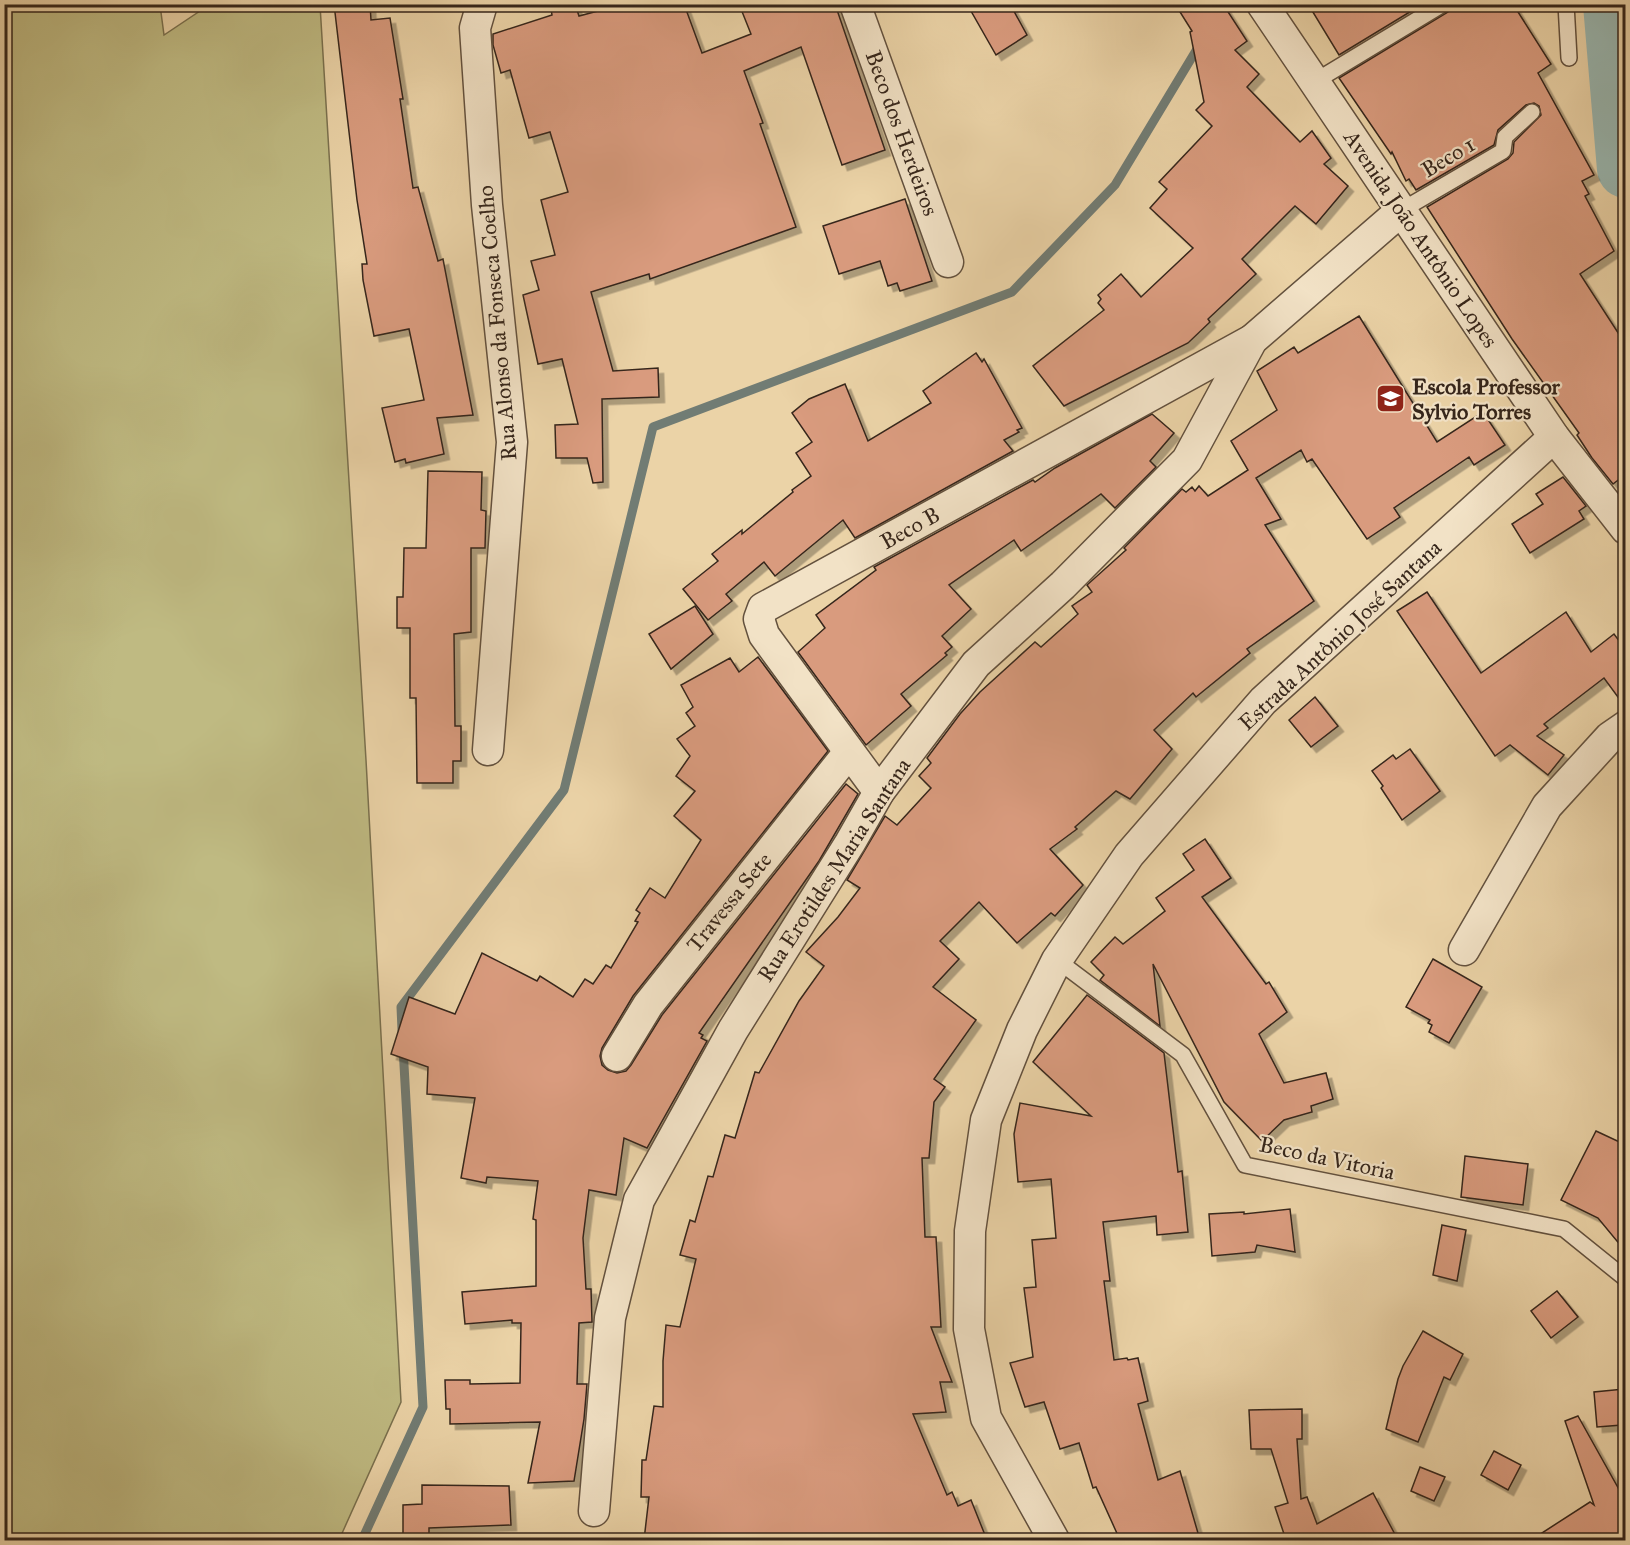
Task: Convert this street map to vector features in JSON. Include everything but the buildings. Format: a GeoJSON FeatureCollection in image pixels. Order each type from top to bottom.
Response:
{"type":"FeatureCollection","features":[{"type":"Feature","properties":{"kind":"street","name":"Rua Alonso da Fonseca Coelho"},"geometry":{"type":"LineString","coordinates":[[482,4],[475,28],[487,205],[512,442],[488,750]]}},
{"type":"Feature","properties":{"kind":"street","name":"Beco dos Herdeiros"},"geometry":{"type":"LineString","coordinates":[[855,4],[948,262]]}},
{"type":"Feature","properties":{"kind":"street","name":"Avenida João Antônio Lopes"},"geometry":{"type":"LineString","coordinates":[[1262,4],[1554,437],[1626,529]]}},
{"type":"Feature","properties":{"kind":"street","name":"Rua Erotildes Maria Santana"},"geometry":{"type":"LineString","coordinates":[[594,1511],[610,1318],[639,1200],[732,1030],[850,843],[879,792],[976,664],[1063,585],[1187,460],[1252,340],[1402,210]]}},
{"type":"Feature","properties":{"kind":"street","name":"Beco B"},"geometry":{"type":"LineString","coordinates":[[879,792],[764,635],[759,620],[763,608],[1252,340]]}},
{"type":"Feature","properties":{"kind":"street","name":"Estrada Antônio José Santana"},"geometry":{"type":"LineString","coordinates":[[1054,1540],[987,1418],[969,1329],[970,1231],[987,1120],[1022,1030],[1058,960],[1129,855],[1263,701],[1554,437]]}},
{"type":"Feature","properties":{"kind":"street"},"geometry":{"type":"LineString","coordinates":[[1464,950],[1547,806],[1610,737],[1626,726]]}},
{"type":"Feature","properties":{"kind":"street","name":"Travessa Sete"},"geometry":{"type":"LineString","coordinates":[[617,1056],[648,1005],[849,752]]}},
{"type":"Feature","properties":{"kind":"lane"},"geometry":{"type":"LineString","coordinates":[[1314,81],[1443,4]]}},
{"type":"Feature","properties":{"kind":"lane"},"geometry":{"type":"LineString","coordinates":[[1566,4],[1569,58]]}},
{"type":"Feature","properties":{"kind":"lane","name":"Beco 1"},"geometry":{"type":"LineString","coordinates":[[1402,210],[1503,151],[1505,137],[1532,112]]}},
{"type":"Feature","properties":{"kind":"lane","name":"Beco da Vitoria"},"geometry":{"type":"LineString","coordinates":[[1058,960],[1183,1055],[1245,1166],[1564,1229],[1626,1279]]}},
{"type":"Feature","properties":{"kind":"shaded area"},"geometry":{"type":"Polygon","coordinates":[[[5,4],[160,5],[164,35],[209,5],[320,5],[366,760],[401,1402],[339,1540],[5,1540],[5,4]]]}},
{"type":"Feature","properties":{"kind":"waterway"},"geometry":{"type":"LineString","coordinates":[[1612,4],[1626,169]]}},
{"type":"Feature","properties":{"kind":"waterway"},"geometry":{"type":"LineString","coordinates":[[402,1030],[401,1007],[564,790],[653,427],[1012,292],[1115,185],[1200,44]]}},
{"type":"Feature","properties":{"kind":"waterway"},"geometry":{"type":"LineString","coordinates":[[362,1540],[423,1407],[403,1047]]}},
{"type":"Feature","properties":{"kind":"place","name":"Escola Professor Sylvio Torres"},"geometry":{"type":"Point","coordinates":[1391,399]}}]}
